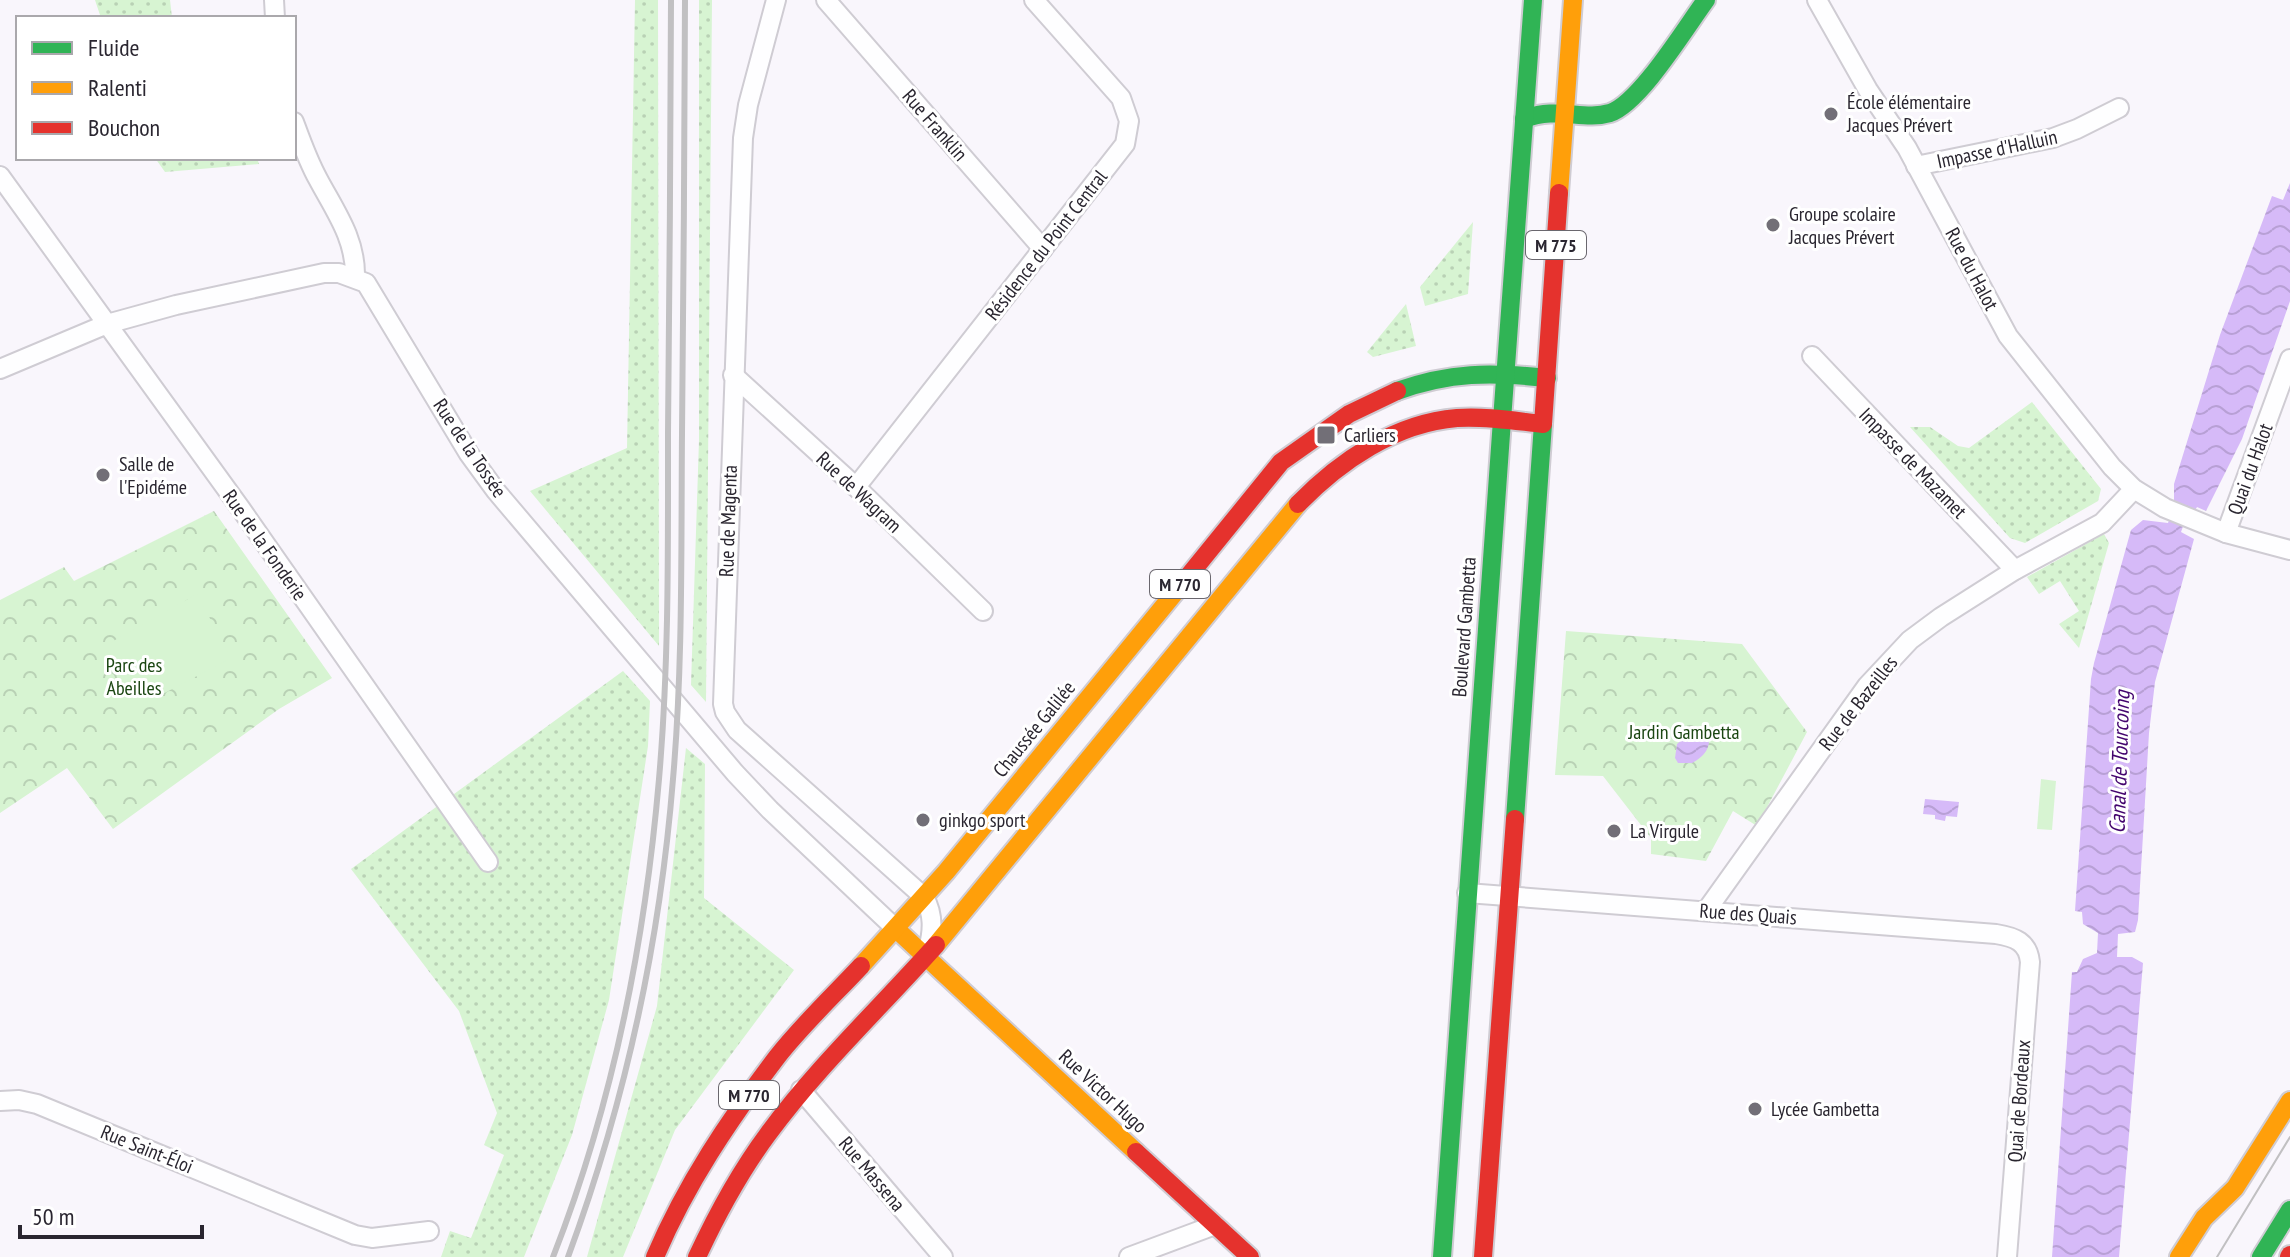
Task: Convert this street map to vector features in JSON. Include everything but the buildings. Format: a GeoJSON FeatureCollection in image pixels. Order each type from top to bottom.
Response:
{"type":"FeatureCollection","features":[{"type":"Feature","properties":{"kind":"main road","name":"Boulevard Gambetta"},"geometry":{"type":"LineString","coordinates":[[1442,1257],[1533,0]]}},
{"type":"Feature","properties":{"kind":"main road","name":"M 775"},"geometry":{"type":"LineString","coordinates":[[1483,1257],[1573,0]]}},
{"type":"Feature","properties":{"kind":"main road"},"geometry":{"type":"LineString","coordinates":[[1524,119],[1540,112],[1606,113],[1625,106],[1706,0]]}},
{"type":"Feature","properties":{"kind":"main road","name":"Chaussée Galilée"},"geometry":{"type":"LineString","coordinates":[[655,1257],[676,1208],[710,1151],[795,1036],[924,897],[1281,462],[1324,428],[1385,396],[1458,375],[1505,374],[1547,378]]}},
{"type":"Feature","properties":{"kind":"main road","name":"M 770"},"geometry":{"type":"LineString","coordinates":[[697,1257],[747,1164],[801,1090],[849,1034],[926,956],[1317,486],[1367,449],[1413,429],[1454,418],[1543,424]]}},
{"type":"Feature","properties":{"kind":"main road","name":"Rue Victor Hugo"},"geometry":{"type":"LineString","coordinates":[[896,929],[1250,1257]]}},
{"type":"Feature","properties":{"kind":"main road"},"geometry":{"type":"LineString","coordinates":[[2179,1257],[2204,1218],[2241,1180],[2290,1101]]}},
{"type":"Feature","properties":{"kind":"main road"},"geometry":{"type":"LineString","coordinates":[[2261,1257],[2290,1210]]}},
{"type":"Feature","properties":{"kind":"street","name":"Rue de Magenta"},"geometry":{"type":"LineString","coordinates":[[776,0],[748,105],[743,138],[722,695],[725,712],[737,730],[924,897]]}},
{"type":"Feature","properties":{"kind":"street","name":"Rue Franklin"},"geometry":{"type":"LineString","coordinates":[[826,0],[1043,249]]}},
{"type":"Feature","properties":{"kind":"street","name":"Résidence du Point Central"},"geometry":{"type":"LineString","coordinates":[[856,487],[1125,144],[1129,121],[1121,98],[1034,0]]}},
{"type":"Feature","properties":{"kind":"street","name":"Rue du Halot"},"geometry":{"type":"LineString","coordinates":[[1817,0],[1916,166],[2008,336],[2112,467],[2134,489],[2165,508],[2226,533]]}},
{"type":"Feature","properties":{"kind":"street","name":"Impasse d'Halluin"},"geometry":{"type":"LineString","coordinates":[[1916,166],[2053,138],[2119,108]]}},
{"type":"Feature","properties":{"kind":"street"},"geometry":{"type":"LineString","coordinates":[[0,369],[107,324],[176,305],[324,273],[355,277],[354,253],[348,236],[312,168],[296,127]]}},
{"type":"Feature","properties":{"kind":"street"},"geometry":{"type":"LineString","coordinates":[[0,176],[107,324]]}},
{"type":"Feature","properties":{"kind":"street","name":"Rue de la Tossée"},"geometry":{"type":"LineString","coordinates":[[355,277],[366,283],[376,296],[469,454],[496,491],[735,773],[896,929]]}},
{"type":"Feature","properties":{"kind":"street","name":"Rue de la Fonderie"},"geometry":{"type":"LineString","coordinates":[[107,324],[241,509],[488,862]]}},
{"type":"Feature","properties":{"kind":"street","name":"Impasse de Mazamet"},"geometry":{"type":"LineString","coordinates":[[1812,356],[2015,570]]}},
{"type":"Feature","properties":{"kind":"street","name":"Quai du Halot"},"geometry":{"type":"LineString","coordinates":[[2226,533],[2290,359]]}},
{"type":"Feature","properties":{"kind":"street","name":"Rue de Wagram"},"geometry":{"type":"LineString","coordinates":[[733,375],[856,487],[983,611]]}},
{"type":"Feature","properties":{"kind":"street","name":"Rue de Bazeilles"},"geometry":{"type":"LineString","coordinates":[[1706,911],[1867,686],[1889,660],[1941,617],[2015,570],[2102,523],[2134,489]]}},
{"type":"Feature","properties":{"kind":"street"},"geometry":{"type":"LineString","coordinates":[[2226,533],[2290,550]]}},
{"type":"Feature","properties":{"kind":"street","name":"Rue des Quais"},"geometry":{"type":"LineString","coordinates":[[1467,893],[1996,934],[2013,937],[2025,946]]}},
{"type":"Feature","properties":{"kind":"street"},"geometry":{"type":"LineString","coordinates":[[924,897],[932,917],[932,935],[926,956]]}},
{"type":"Feature","properties":{"kind":"street","name":"Quai de Bordeaux"},"geometry":{"type":"LineString","coordinates":[[2007,1257],[2030,962],[2025,946]]}},
{"type":"Feature","properties":{"kind":"street","name":"Rue Massena"},"geometry":{"type":"LineString","coordinates":[[801,1090],[943,1257]]}},
{"type":"Feature","properties":{"kind":"street","name":"Rue Saint-Éloi"},"geometry":{"type":"LineString","coordinates":[[0,1101],[19,1100],[37,1104],[355,1235],[372,1238],[429,1231]]}},
{"type":"Feature","properties":{"kind":"street"},"geometry":{"type":"LineString","coordinates":[[1129,1257],[1215,1225]]}},
{"type":"Feature","properties":{"kind":"green space"},"geometry":{"type":"Polygon","coordinates":[[[95,0],[170,0],[172,16],[100,16],[95,0]]]}},
{"type":"Feature","properties":{"kind":"green space"},"geometry":{"type":"Polygon","coordinates":[[[635,0],[658,0],[659,646],[530,491],[627,448],[635,0]]]}},
{"type":"Feature","properties":{"kind":"green space"},"geometry":{"type":"Polygon","coordinates":[[[699,0],[712,0],[706,702],[691,685],[699,440],[699,0]]]}},
{"type":"Feature","properties":{"kind":"green space"},"geometry":{"type":"Polygon","coordinates":[[[156,160],[258,160],[259,164],[165,172],[156,160]]]}},
{"type":"Feature","properties":{"kind":"green space"},"geometry":{"type":"Polygon","coordinates":[[[1473,222],[1468,294],[1425,306],[1420,287],[1473,222]]]}},
{"type":"Feature","properties":{"kind":"green space"},"geometry":{"type":"Polygon","coordinates":[[[1406,304],[1416,346],[1373,357],[1367,352],[1406,304]]]}},
{"type":"Feature","properties":{"kind":"green space"},"geometry":{"type":"Polygon","coordinates":[[[2032,402],[2101,489],[2098,501],[2025,543],[2010,538],[1910,427],[1930,427],[1958,446],[1969,448],[2032,402]]]}},
{"type":"Feature","properties":{"kind":"green space","name":"Parc des Abeilles"},"geometry":{"type":"Polygon","coordinates":[[[214,511],[332,678],[279,709],[113,829],[67,768],[0,813],[0,600],[64,567],[74,581],[214,511]]]}},
{"type":"Feature","properties":{"kind":"green space"},"geometry":{"type":"Polygon","coordinates":[[[2104,534],[2109,543],[2079,648],[2059,624],[2079,611],[2060,581],[2039,594],[2027,577],[2104,534]]]}},
{"type":"Feature","properties":{"kind":"green space"},"geometry":{"type":"Polygon","coordinates":[[[197,594],[231,658],[140,706],[108,644],[197,594]]]}},
{"type":"Feature","properties":{"kind":"green space","name":"Jardin Gambetta"},"geometry":{"type":"Polygon","coordinates":[[[1566,631],[1742,644],[1807,732],[1757,826],[1733,811],[1706,861],[1651,854],[1651,838],[1603,776],[1555,775],[1566,631]]]}},
{"type":"Feature","properties":{"kind":"green space"},"geometry":{"type":"Polygon","coordinates":[[[623,671],[650,701],[648,746],[609,1000],[572,1135],[524,1257],[441,1257],[450,1231],[471,1238],[504,1155],[484,1145],[497,1113],[459,1011],[351,869],[623,671]]]}},
{"type":"Feature","properties":{"kind":"green space"},"geometry":{"type":"Polygon","coordinates":[[[686,748],[705,764],[704,898],[794,970],[675,1130],[623,1257],[587,1257],[657,1006],[686,748]]]}},
{"type":"Feature","properties":{"kind":"green space"},"geometry":{"type":"Polygon","coordinates":[[[2041,779],[2056,781],[2052,830],[2037,829],[2041,779]]]}},
{"type":"Feature","properties":{"kind":"water","name":"Canal de Tourcoing"},"geometry":{"type":"Polygon","coordinates":[[[2290,183],[2290,301],[2242,439],[2206,511],[2197,507],[2193,514],[2188,513],[2181,532],[2194,539],[2155,682],[2138,920],[2135,932],[2118,934],[2117,957],[2132,957],[2143,963],[2119,1257],[2052,1257],[2072,972],[2077,972],[2083,959],[2097,953],[2098,933],[2083,924],[2082,912],[2075,911],[2094,663],[2131,530],[2143,520],[2168,523],[2174,507],[2174,484],[2220,335],[2272,196],[2283,200],[2290,183]]]}},
{"type":"Feature","properties":{"kind":"water"},"geometry":{"type":"Polygon","coordinates":[[[1693,730],[1707,733],[1709,742],[1706,751],[1692,763],[1678,763],[1675,758],[1677,744],[1693,730]]]}},
{"type":"Feature","properties":{"kind":"water"},"geometry":{"type":"Polygon","coordinates":[[[1925,799],[1959,802],[1957,817],[1946,816],[1945,821],[1935,819],[1935,815],[1923,814],[1925,799]]]}},
{"type":"Feature","properties":{"kind":"tram line"},"geometry":{"type":"LineString","coordinates":[[2217,1257],[2290,1137]]}},
{"type":"Feature","properties":{"kind":"railway"},"geometry":{"type":"LineString","coordinates":[[553,1257],[593,1141],[623,1022],[645,901],[659,779],[667,606],[671,0]]}},
{"type":"Feature","properties":{"kind":"railway"},"geometry":{"type":"LineString","coordinates":[[568,1257],[607,1140],[637,1021],[659,901],[673,779],[681,606],[685,0]]}},
{"type":"Feature","properties":{"kind":"traffic: fast"},"geometry":{"type":"LineString","coordinates":[[1502,420],[1533,0]]}},
{"type":"Feature","properties":{"kind":"traffic: fast"},"geometry":{"type":"LineString","coordinates":[[1524,119],[1559,113],[1600,115],[1622,106],[1648,80],[1706,0]]}},
{"type":"Feature","properties":{"kind":"traffic: fast"},"geometry":{"type":"LineString","coordinates":[[1397,391],[1435,380],[1471,375],[1547,378]]}},
{"type":"Feature","properties":{"kind":"traffic: fast"},"geometry":{"type":"LineString","coordinates":[[1442,1257],[1502,420]]}},
{"type":"Feature","properties":{"kind":"traffic: fast"},"geometry":{"type":"LineString","coordinates":[[1515,819],[1543,424]]}},
{"type":"Feature","properties":{"kind":"traffic: fast"},"geometry":{"type":"LineString","coordinates":[[2261,1257],[2290,1210]]}},
{"type":"Feature","properties":{"kind":"traffic: slow"},"geometry":{"type":"LineString","coordinates":[[1559,193],[1573,0]]}},
{"type":"Feature","properties":{"kind":"traffic: slow"},"geometry":{"type":"LineString","coordinates":[[936,945],[1298,504]]}},
{"type":"Feature","properties":{"kind":"traffic: slow"},"geometry":{"type":"LineString","coordinates":[[861,966],[946,872],[1186,579]]}},
{"type":"Feature","properties":{"kind":"traffic: slow"},"geometry":{"type":"LineString","coordinates":[[896,929],[1136,1152]]}},
{"type":"Feature","properties":{"kind":"traffic: slow"},"geometry":{"type":"LineString","coordinates":[[2179,1257],[2204,1218],[2235,1188],[2290,1101]]}},
{"type":"Feature","properties":{"kind":"traffic: jam"},"geometry":{"type":"LineString","coordinates":[[1298,504],[1350,459],[1412,428],[1457,418],[1543,424],[1559,193]]}},
{"type":"Feature","properties":{"kind":"traffic: jam"},"geometry":{"type":"LineString","coordinates":[[1186,579],[1281,462],[1349,414],[1397,391]]}},
{"type":"Feature","properties":{"kind":"traffic: jam"},"geometry":{"type":"LineString","coordinates":[[1483,1257],[1515,819]]}},
{"type":"Feature","properties":{"kind":"traffic: jam"},"geometry":{"type":"LineString","coordinates":[[697,1257],[747,1164],[787,1109],[936,945]]}},
{"type":"Feature","properties":{"kind":"traffic: jam"},"geometry":{"type":"LineString","coordinates":[[655,1257],[695,1178],[742,1105],[787,1045],[861,966]]}},
{"type":"Feature","properties":{"kind":"traffic: jam"},"geometry":{"type":"LineString","coordinates":[[1136,1152],[1250,1257]]}},
{"type":"Feature","properties":{"kind":"place","name":"École élémentaire Jacques Prévert"},"geometry":{"type":"Point","coordinates":[1831,114]}},
{"type":"Feature","properties":{"kind":"place","name":"Groupe scolaire Jacques Prévert"},"geometry":{"type":"Point","coordinates":[1773,225]}},
{"type":"Feature","properties":{"kind":"place","name":"Carliers"},"geometry":{"type":"Point","coordinates":[1326,435]}},
{"type":"Feature","properties":{"kind":"place","name":"Salle de l'Epidéme"},"geometry":{"type":"Point","coordinates":[103,475]}},
{"type":"Feature","properties":{"kind":"place","name":"ginkgo sport"},"geometry":{"type":"Point","coordinates":[923,820]}},
{"type":"Feature","properties":{"kind":"place","name":"La Virgule"},"geometry":{"type":"Point","coordinates":[1614,831]}},
{"type":"Feature","properties":{"kind":"place","name":"Lycée Gambetta"},"geometry":{"type":"Point","coordinates":[1755,1109]}}]}
